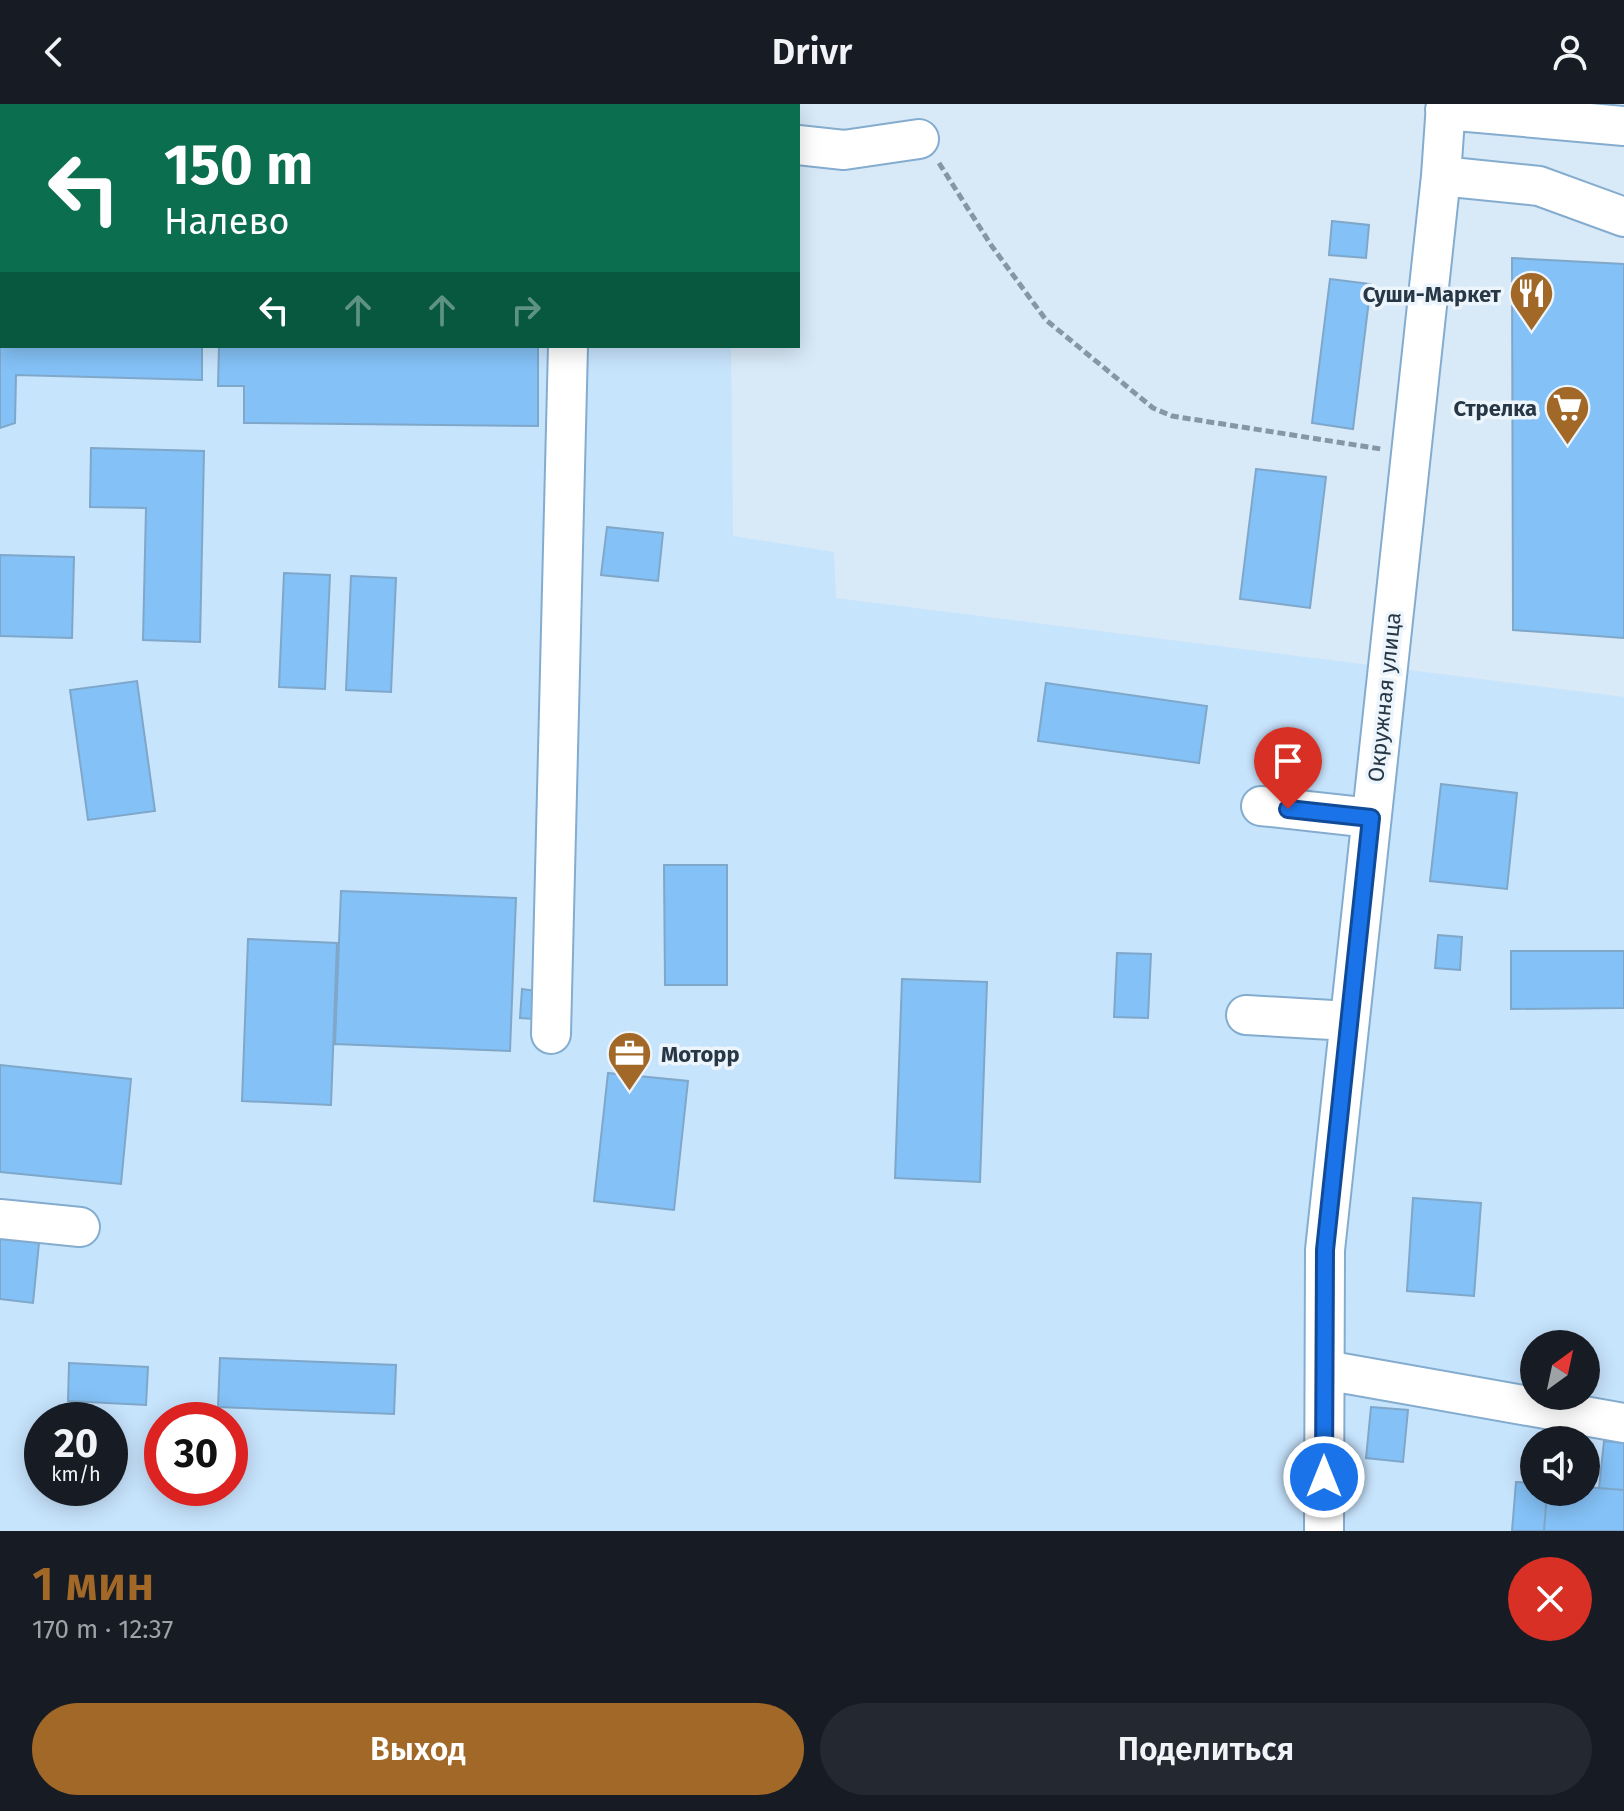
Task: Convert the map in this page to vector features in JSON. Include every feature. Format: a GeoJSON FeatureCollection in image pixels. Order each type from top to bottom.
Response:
{"type":"FeatureCollection","features":[{"type":"Feature","properties":{"kind":"street"},"geometry":{"type":"LineString","coordinates":[[1446,107],[1624,126]]}},
{"type":"Feature","properties":{"kind":"street","name":"Окружная улица"},"geometry":{"type":"LineString","coordinates":[[1324,1531],[1325,1250],[1446,107]]}},
{"type":"Feature","properties":{"kind":"street"},"geometry":{"type":"LineString","coordinates":[[800,145],[844,150],[919,139]]}},
{"type":"Feature","properties":{"kind":"street"},"geometry":{"type":"LineString","coordinates":[[1441,176],[1539,186],[1624,217]]}},
{"type":"Feature","properties":{"kind":"street"},"geometry":{"type":"LineString","coordinates":[[551,1034],[568,348]]}},
{"type":"Feature","properties":{"kind":"street"},"geometry":{"type":"LineString","coordinates":[[1261,806],[1371,818]]}},
{"type":"Feature","properties":{"kind":"street"},"geometry":{"type":"LineString","coordinates":[[1246,1015],[1349,1021]]}},
{"type":"Feature","properties":{"kind":"street"},"geometry":{"type":"LineString","coordinates":[[0,1219],[80,1227]]}},
{"type":"Feature","properties":{"kind":"street"},"geometry":{"type":"LineString","coordinates":[[1325,1370],[1624,1423]]}},
{"type":"Feature","properties":{"kind":"path"},"geometry":{"type":"LineString","coordinates":[[919,139],[1046,320],[1153,408],[1172,416],[1410,452]]}},
{"type":"Feature","properties":{"kind":"shaded area"},"geometry":{"type":"Polygon","coordinates":[[[0,348],[731,348],[733,536],[834,552],[836,598],[1624,697],[1624,1531],[0,1531],[0,348]]]}},
{"type":"Feature","properties":{"kind":"building"},"geometry":{"type":"Polygon","coordinates":[[[1332,221],[1369,225],[1366,258],[1329,255],[1332,221]]]}},
{"type":"Feature","properties":{"kind":"building","name":"Стрелка"},"geometry":{"type":"Polygon","coordinates":[[[1512,258],[1624,264],[1624,638],[1513,630],[1512,258]]]}},
{"type":"Feature","properties":{"kind":"building"},"geometry":{"type":"Polygon","coordinates":[[[1330,279],[1371,284],[1353,429],[1312,423],[1330,279]]]}},
{"type":"Feature","properties":{"kind":"building"},"geometry":{"type":"Polygon","coordinates":[[[0,348],[202,348],[202,380],[16,375],[15,423],[0,428],[0,348]]]}},
{"type":"Feature","properties":{"kind":"building"},"geometry":{"type":"Polygon","coordinates":[[[219,348],[538,348],[538,426],[244,423],[244,386],[218,386],[219,348]]]}},
{"type":"Feature","properties":{"kind":"building"},"geometry":{"type":"Polygon","coordinates":[[[91,448],[204,451],[200,642],[143,640],[146,508],[90,507],[91,448]]]}},
{"type":"Feature","properties":{"kind":"building"},"geometry":{"type":"Polygon","coordinates":[[[1256,469],[1326,477],[1310,608],[1240,599],[1256,469]]]}},
{"type":"Feature","properties":{"kind":"building"},"geometry":{"type":"Polygon","coordinates":[[[607,527],[663,533],[658,581],[601,575],[607,527]]]}},
{"type":"Feature","properties":{"kind":"building"},"geometry":{"type":"Polygon","coordinates":[[[0,555],[74,557],[72,638],[0,636],[0,555]]]}},
{"type":"Feature","properties":{"kind":"building"},"geometry":{"type":"Polygon","coordinates":[[[284,573],[330,575],[325,689],[279,687],[284,573]]]}},
{"type":"Feature","properties":{"kind":"building"},"geometry":{"type":"Polygon","coordinates":[[[351,576],[396,578],[391,692],[346,690],[351,576]]]}},
{"type":"Feature","properties":{"kind":"building"},"geometry":{"type":"Polygon","coordinates":[[[137,681],[155,811],[88,820],[70,690],[137,681]]]}},
{"type":"Feature","properties":{"kind":"building"},"geometry":{"type":"Polygon","coordinates":[[[1046,683],[1207,706],[1199,763],[1038,741],[1046,683]]]}},
{"type":"Feature","properties":{"kind":"building"},"geometry":{"type":"Polygon","coordinates":[[[1441,784],[1517,793],[1507,889],[1430,881],[1441,784]]]}},
{"type":"Feature","properties":{"kind":"building"},"geometry":{"type":"Polygon","coordinates":[[[664,865],[727,865],[727,985],[665,985],[664,865]]]}},
{"type":"Feature","properties":{"kind":"building"},"geometry":{"type":"Polygon","coordinates":[[[341,891],[516,898],[510,1051],[335,1044],[341,891]]]}},
{"type":"Feature","properties":{"kind":"building"},"geometry":{"type":"Polygon","coordinates":[[[1438,935],[1462,937],[1460,970],[1435,968],[1438,935]]]}},
{"type":"Feature","properties":{"kind":"building"},"geometry":{"type":"Polygon","coordinates":[[[248,939],[337,943],[331,1105],[242,1101],[248,939]]]}},
{"type":"Feature","properties":{"kind":"building"},"geometry":{"type":"Polygon","coordinates":[[[1511,951],[1624,951],[1624,1008],[1511,1009],[1511,951]]]}},
{"type":"Feature","properties":{"kind":"building"},"geometry":{"type":"Polygon","coordinates":[[[1117,953],[1151,954],[1148,1018],[1114,1017],[1117,953]]]}},
{"type":"Feature","properties":{"kind":"building"},"geometry":{"type":"Polygon","coordinates":[[[902,979],[987,982],[980,1182],[895,1178],[902,979]]]}},
{"type":"Feature","properties":{"kind":"building"},"geometry":{"type":"Polygon","coordinates":[[[522,989],[537,991],[534,1019],[520,1018],[522,989]]]}},
{"type":"Feature","properties":{"kind":"building"},"geometry":{"type":"Polygon","coordinates":[[[0,1065],[131,1079],[121,1184],[0,1172],[0,1065]]]}},
{"type":"Feature","properties":{"kind":"building"},"geometry":{"type":"Polygon","coordinates":[[[608,1073],[688,1081],[674,1210],[594,1201],[608,1073]]]}},
{"type":"Feature","properties":{"kind":"building"},"geometry":{"type":"Polygon","coordinates":[[[1413,1198],[1481,1203],[1474,1296],[1407,1291],[1413,1198]]]}},
{"type":"Feature","properties":{"kind":"building"},"geometry":{"type":"Polygon","coordinates":[[[0,1239],[39,1243],[33,1303],[0,1299],[0,1239]]]}},
{"type":"Feature","properties":{"kind":"building"},"geometry":{"type":"Polygon","coordinates":[[[220,1358],[396,1365],[394,1414],[248,1408],[248,1402],[218,1402],[220,1358]]]}},
{"type":"Feature","properties":{"kind":"building"},"geometry":{"type":"Polygon","coordinates":[[[69,1363],[148,1367],[144,1405],[68,1401],[69,1363]]]}},
{"type":"Feature","properties":{"kind":"building"},"geometry":{"type":"Polygon","coordinates":[[[1371,1407],[1408,1410],[1403,1462],[1366,1458],[1371,1407]]]}},
{"type":"Feature","properties":{"kind":"building"},"geometry":{"type":"Polygon","coordinates":[[[1604,1441],[1624,1443],[1624,1490],[1600,1488],[1604,1441]]]}},
{"type":"Feature","properties":{"kind":"building"},"geometry":{"type":"Polygon","coordinates":[[[1516,1482],[1520,1482],[1520,1506],[1546,1506],[1544,1531],[1512,1531],[1516,1482]]]}},
{"type":"Feature","properties":{"kind":"building"},"geometry":{"type":"Polygon","coordinates":[[[1600,1488],[1624,1490],[1624,1531],[1544,1531],[1546,1506],[1600,1506],[1600,1488]]]}},
{"type":"Feature","properties":{"kind":"place","name":"Суши-Маркет"},"geometry":{"type":"Point","coordinates":[1532,333]}},
{"type":"Feature","properties":{"kind":"place","name":"Стрелка"},"geometry":{"type":"Point","coordinates":[1568,447]}},
{"type":"Feature","properties":{"kind":"place","name":"Моторр"},"geometry":{"type":"Point","coordinates":[630,1093]}},
{"type":"Feature","properties":{"kind":"route"},"geometry":{"type":"LineString","coordinates":[[1288,809],[1371,818],[1325,1250],[1324,1477]]}}]}
